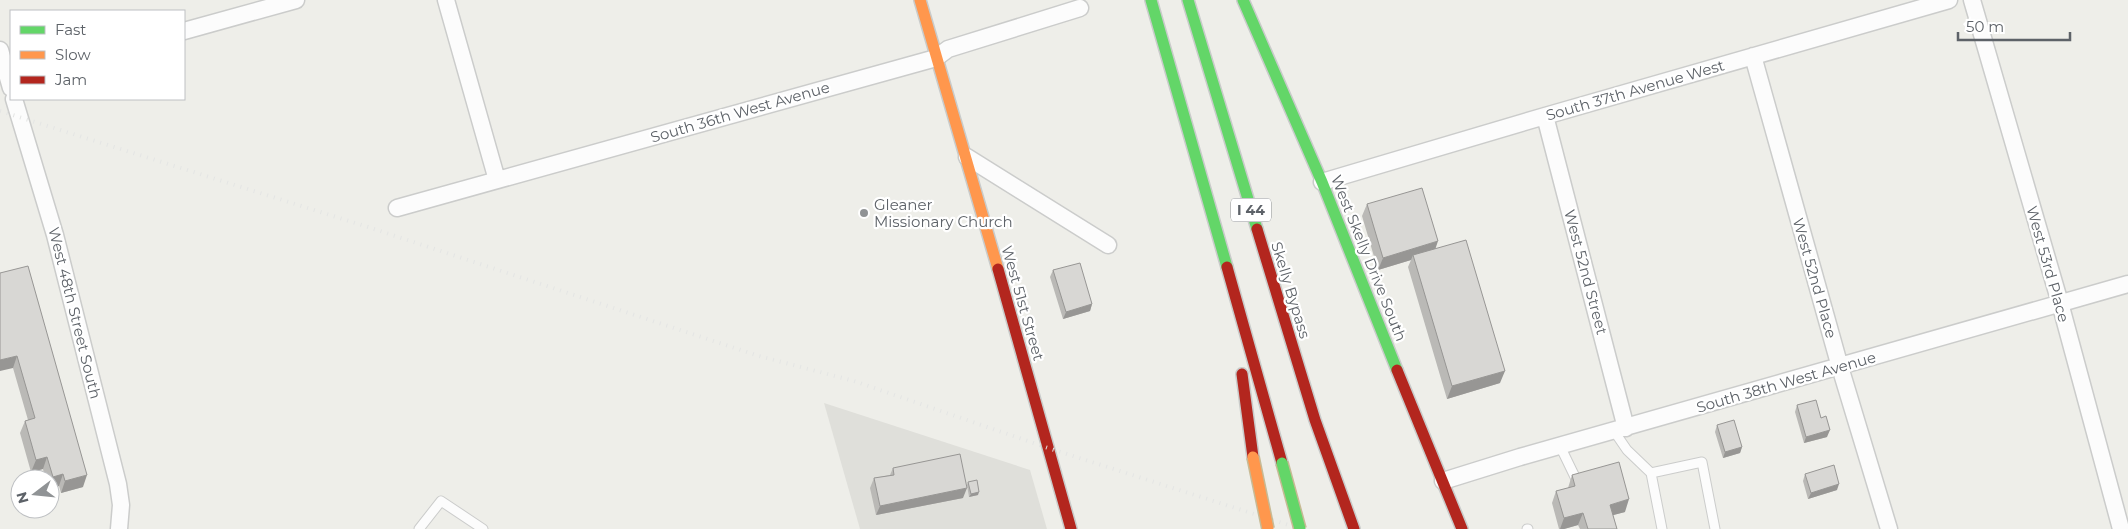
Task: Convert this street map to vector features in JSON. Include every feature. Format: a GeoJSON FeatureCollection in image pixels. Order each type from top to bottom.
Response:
{"type":"FeatureCollection","features":[{"type":"Feature","properties":{"kind":"main road","name":"West 51st Street"},"geometry":{"type":"LineString","coordinates":[[920,0],[967,157],[1071,529]]}},
{"type":"Feature","properties":{"kind":"main road","name":"I 44"},"geometry":{"type":"LineString","coordinates":[[1151,0],[1300,529]]}},
{"type":"Feature","properties":{"kind":"main road","name":"Skelly Bypass"},"geometry":{"type":"LineString","coordinates":[[1188,0],[1315,420],[1354,529]]}},
{"type":"Feature","properties":{"kind":"main road","name":"West Skelly Drive South"},"geometry":{"type":"LineString","coordinates":[[1243,0],[1322,182],[1462,529]]}},
{"type":"Feature","properties":{"kind":"main road"},"geometry":{"type":"LineString","coordinates":[[1229,281],[1253,457],[1268,529]]}},
{"type":"Feature","properties":{"kind":"street"},"geometry":{"type":"LineString","coordinates":[[185,30],[296,0]]}},
{"type":"Feature","properties":{"kind":"street"},"geometry":{"type":"LineString","coordinates":[[446,0],[498,180]]}},
{"type":"Feature","properties":{"kind":"street","name":"South 37th Avenue West"},"geometry":{"type":"LineString","coordinates":[[1322,182],[1949,0]]}},
{"type":"Feature","properties":{"kind":"street","name":"West 53rd Place"},"geometry":{"type":"LineString","coordinates":[[1972,0],[2060,303],[2121,529]]}},
{"type":"Feature","properties":{"kind":"street","name":"South 36th West Avenue"},"geometry":{"type":"LineString","coordinates":[[397,208],[936,58],[948,49],[1080,8]]}},
{"type":"Feature","properties":{"kind":"street"},"geometry":{"type":"LineString","coordinates":[[0,50],[10,81]]}},
{"type":"Feature","properties":{"kind":"street","name":"West 52nd Place"},"geometry":{"type":"LineString","coordinates":[[1753,56],[1840,367],[1889,529]]}},
{"type":"Feature","properties":{"kind":"street","name":"West 48th Street South"},"geometry":{"type":"LineString","coordinates":[[14,100],[56,235],[118,484],[121,505],[119,529]]}},
{"type":"Feature","properties":{"kind":"street","name":"West 52nd Street"},"geometry":{"type":"LineString","coordinates":[[1545,116],[1620,430]]}},
{"type":"Feature","properties":{"kind":"street"},"geometry":{"type":"LineString","coordinates":[[967,157],[1108,245]]}},
{"type":"Feature","properties":{"kind":"street","name":"South 38th West Avenue"},"geometry":{"type":"LineString","coordinates":[[1443,481],[2128,284]]}},
{"type":"Feature","properties":{"kind":"lane"},"geometry":{"type":"LineString","coordinates":[[1620,430],[1628,450],[1651,473],[1662,529]]}},
{"type":"Feature","properties":{"kind":"lane"},"geometry":{"type":"LineString","coordinates":[[1560,446],[1576,479]]}},
{"type":"Feature","properties":{"kind":"lane"},"geometry":{"type":"LineString","coordinates":[[1651,473],[1702,462],[1715,529]]}},
{"type":"Feature","properties":{"kind":"lane"},"geometry":{"type":"LineString","coordinates":[[418,529],[441,501],[484,529]]}},
{"type":"Feature","properties":{"kind":"shaded area"},"geometry":{"type":"Polygon","coordinates":[[[824,403],[1030,470],[1047,529],[860,529],[824,403]]]}},
{"type":"Feature","properties":{"kind":"building"},"geometry":{"type":"Polygon","coordinates":[[[1422,188],[1438,241],[1383,258],[1367,204],[1422,188]]]}},
{"type":"Feature","properties":{"kind":"building"},"geometry":{"type":"Polygon","coordinates":[[[1466,240],[1505,371],[1452,386],[1413,255],[1466,240]]]}},
{"type":"Feature","properties":{"kind":"building"},"geometry":{"type":"Polygon","coordinates":[[[1080,263],[1092,304],[1066,312],[1053,270],[1080,263]]]}},
{"type":"Feature","properties":{"kind":"building"},"geometry":{"type":"Polygon","coordinates":[[[28,266],[87,475],[65,481],[63,474],[60,475],[60,469],[51,469],[47,457],[36,460],[25,421],[35,418],[17,356],[0,360],[0,273],[28,266]]]}},
{"type":"Feature","properties":{"kind":"building"},"geometry":{"type":"Polygon","coordinates":[[[1816,400],[1821,418],[1826,416],[1830,430],[1806,437],[1797,405],[1816,400]]]}},
{"type":"Feature","properties":{"kind":"building"},"geometry":{"type":"Polygon","coordinates":[[[1734,420],[1742,447],[1725,452],[1717,425],[1734,420]]]}},
{"type":"Feature","properties":{"kind":"building"},"geometry":{"type":"Polygon","coordinates":[[[960,454],[967,488],[880,506],[874,478],[894,475],[893,468],[960,454]]]}},
{"type":"Feature","properties":{"kind":"building"},"geometry":{"type":"Polygon","coordinates":[[[1619,462],[1629,499],[1610,505],[1617,529],[1588,529],[1583,513],[1564,518],[1556,491],[1575,486],[1572,475],[1619,462]]]}},
{"type":"Feature","properties":{"kind":"building"},"geometry":{"type":"Polygon","coordinates":[[[1834,465],[1839,484],[1811,493],[1805,474],[1834,465]]]}},
{"type":"Feature","properties":{"kind":"building"},"geometry":{"type":"Polygon","coordinates":[[[977,480],[979,492],[971,494],[968,482],[977,480]]]}},
{"type":"Feature","properties":{"kind":"railway"},"geometry":{"type":"LineString","coordinates":[[0,111],[368,227],[759,356],[854,381],[1048,448],[1301,529]]}},
{"type":"Feature","properties":{"kind":"traffic: fast"},"geometry":{"type":"LineString","coordinates":[[1151,0],[1227,267]]}},
{"type":"Feature","properties":{"kind":"traffic: fast"},"geometry":{"type":"LineString","coordinates":[[1188,0],[1257,229]]}},
{"type":"Feature","properties":{"kind":"traffic: fast"},"geometry":{"type":"LineString","coordinates":[[1243,0],[1322,182],[1397,370]]}},
{"type":"Feature","properties":{"kind":"traffic: fast"},"geometry":{"type":"LineString","coordinates":[[1282,463],[1300,529]]}},
{"type":"Feature","properties":{"kind":"traffic: slow"},"geometry":{"type":"LineString","coordinates":[[920,0],[998,269]]}},
{"type":"Feature","properties":{"kind":"traffic: slow"},"geometry":{"type":"LineString","coordinates":[[1253,457],[1268,529]]}},
{"type":"Feature","properties":{"kind":"traffic: jam"},"geometry":{"type":"LineString","coordinates":[[1257,229],[1315,420],[1354,529]]}},
{"type":"Feature","properties":{"kind":"traffic: jam"},"geometry":{"type":"LineString","coordinates":[[1227,267],[1282,463]]}},
{"type":"Feature","properties":{"kind":"traffic: jam"},"geometry":{"type":"LineString","coordinates":[[998,269],[1071,529]]}},
{"type":"Feature","properties":{"kind":"traffic: jam"},"geometry":{"type":"LineString","coordinates":[[1397,370],[1462,529]]}},
{"type":"Feature","properties":{"kind":"traffic: jam"},"geometry":{"type":"LineString","coordinates":[[1242,374],[1253,457]]}},
{"type":"Feature","properties":{"kind":"place","name":"Gleaner Missionary Church"},"geometry":{"type":"Point","coordinates":[864,213]}}]}
